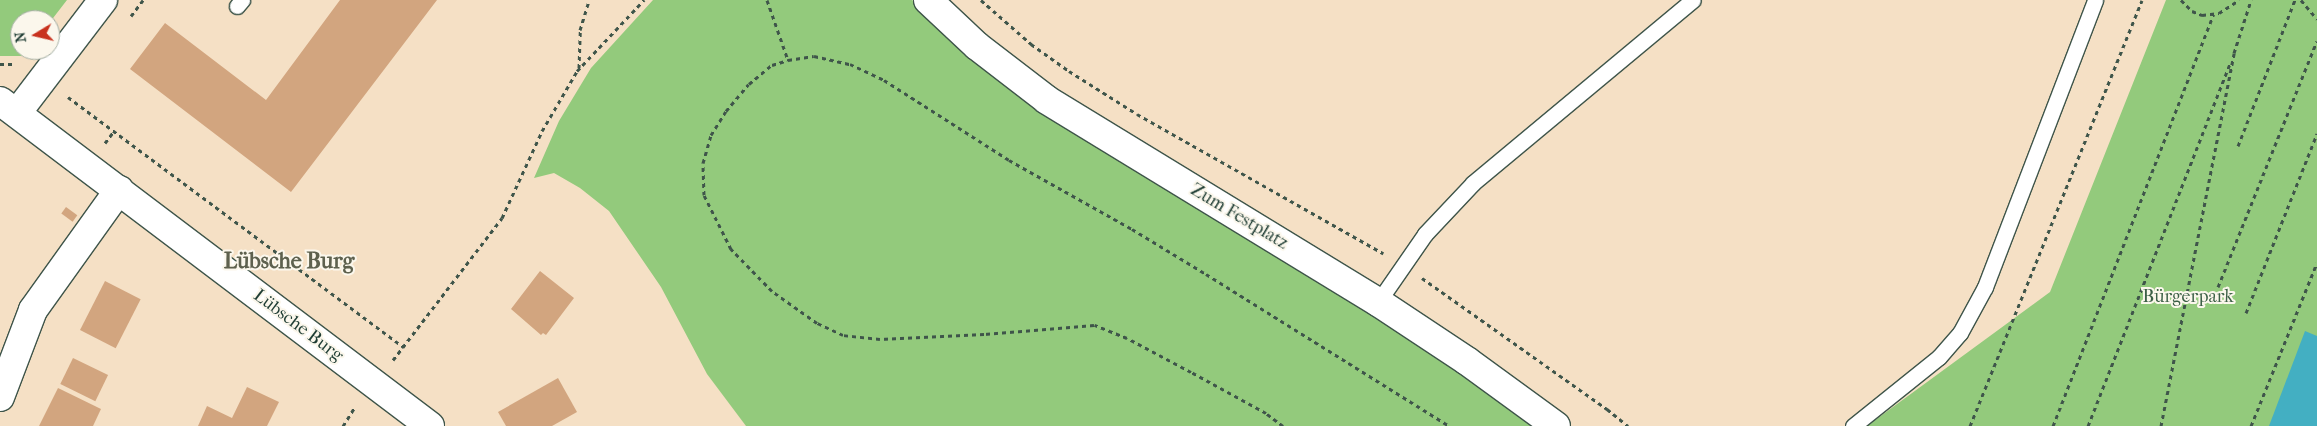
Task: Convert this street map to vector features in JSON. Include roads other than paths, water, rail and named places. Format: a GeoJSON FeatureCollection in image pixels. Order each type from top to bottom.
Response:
{"type":"FeatureCollection","features":[{"type":"Feature","properties":{"kind":"street","name":"Lübsche Burg"},"geometry":{"type":"LineString","coordinates":[[103,0],[44,80],[9,107],[430,426]]}},
{"type":"Feature","properties":{"kind":"street","name":"Zum Festplatz"},"geometry":{"type":"LineString","coordinates":[[928,0],[977,46],[1048,100],[1378,302],[1467,361],[1556,426]]}},
{"type":"Feature","properties":{"kind":"street"},"geometry":{"type":"LineString","coordinates":[[0,397],[33,310],[119,190]]}},
{"type":"Feature","properties":{"kind":"lane"},"geometry":{"type":"LineString","coordinates":[[1378,302],[1425,234],[1473,183],[1693,0]]}},
{"type":"Feature","properties":{"kind":"lane"},"geometry":{"type":"LineString","coordinates":[[1853,426],[1940,358],[1960,333],[1985,287],[2095,0]]}},
{"type":"Feature","properties":{"kind":"water"},"geometry":{"type":"Polygon","coordinates":[[[2305,331],[2317,336],[2317,426],[2269,426],[2305,331]]]}},
{"type":"Feature","properties":{"kind":"district","name":"Lübsche Burg"},"geometry":{"type":"Point","coordinates":[289,262]}},
{"type":"Feature","properties":{"kind":"park label","name":"Bürgerpark"},"geometry":{"type":"Point","coordinates":[2188,297]}}]}
